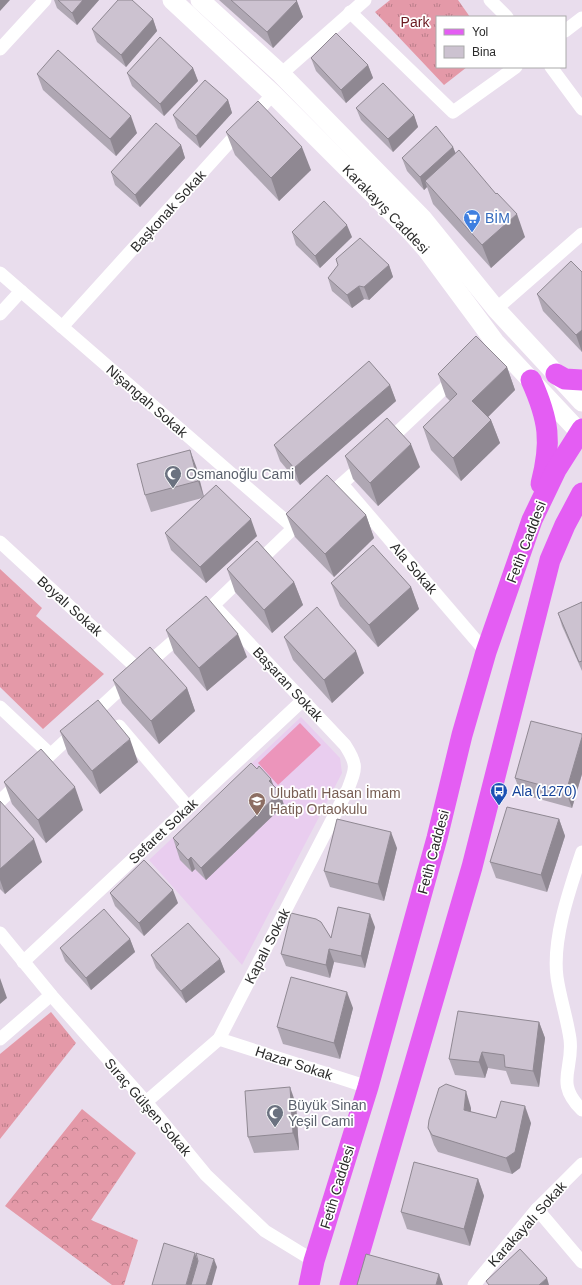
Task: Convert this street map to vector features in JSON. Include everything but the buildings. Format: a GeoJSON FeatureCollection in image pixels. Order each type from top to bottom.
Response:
{"type":"FeatureCollection","features":[{"type":"Feature","properties":{"kind":"main road","name":"Karakayış Caddesi"},"geometry":{"type":"LineString","coordinates":[[172,0],[273,94],[427,250],[489,347],[531,380],[581,432]]}},
{"type":"Feature","properties":{"kind":"main road","name":"Karakayış Caddesi"},"geometry":{"type":"LineString","coordinates":[[200,0],[281,74],[423,220],[496,309],[582,402]]}},
{"type":"Feature","properties":{"kind":"main road"},"geometry":{"type":"LineString","coordinates":[[556,374],[565,379],[582,380]]}},
{"type":"Feature","properties":{"kind":"main road"},"geometry":{"type":"LineString","coordinates":[[531,380],[542,405],[547,424],[548,442],[545,466],[532,520]]}},
{"type":"Feature","properties":{"kind":"main road","name":"Fetih Caddesi"},"geometry":{"type":"LineString","coordinates":[[309,1285],[314,1261],[368,1087],[437,838],[462,734],[486,652],[532,520],[556,470],[581,432]]}},
{"type":"Feature","properties":{"kind":"main road","name":"Fetih Caddesi"},"geometry":{"type":"LineString","coordinates":[[350,1285],[472,867],[550,560],[574,520],[582,493]]}},
{"type":"Feature","properties":{"kind":"street"},"geometry":{"type":"LineString","coordinates":[[0,49],[45,0]]}},
{"type":"Feature","properties":{"kind":"street"},"geometry":{"type":"LineString","coordinates":[[281,74],[365,0]]}},
{"type":"Feature","properties":{"kind":"street"},"geometry":{"type":"LineString","coordinates":[[490,0],[506,16]]}},
{"type":"Feature","properties":{"kind":"street"},"geometry":{"type":"LineString","coordinates":[[350,12],[453,112],[515,68]]}},
{"type":"Feature","properties":{"kind":"street"},"geometry":{"type":"LineString","coordinates":[[566,30],[582,18]]}},
{"type":"Feature","properties":{"kind":"street"},"geometry":{"type":"LineString","coordinates":[[552,68],[582,109]]}},
{"type":"Feature","properties":{"kind":"street","name":"Başkonak Sokak"},"geometry":{"type":"LineString","coordinates":[[62,327],[273,94]]}},
{"type":"Feature","properties":{"kind":"street"},"geometry":{"type":"LineString","coordinates":[[496,309],[582,234]]}},
{"type":"Feature","properties":{"kind":"street","name":"Nişangah Sokak"},"geometry":{"type":"LineString","coordinates":[[0,273],[294,528]]}},
{"type":"Feature","properties":{"kind":"street"},"geometry":{"type":"LineString","coordinates":[[0,314],[21,291]]}},
{"type":"Feature","properties":{"kind":"street"},"geometry":{"type":"LineString","coordinates":[[0,801],[140,670],[214,606],[294,528],[466,368]]}},
{"type":"Feature","properties":{"kind":"street","name":"Ala Sokak"},"geometry":{"type":"LineString","coordinates":[[342,484],[486,652]]}},
{"type":"Feature","properties":{"kind":"street","name":"Boyalı Sokak"},"geometry":{"type":"LineString","coordinates":[[0,542],[140,670]]}},
{"type":"Feature","properties":{"kind":"street","name":"Başaran Sokak"},"geometry":{"type":"LineString","coordinates":[[214,606],[346,745],[356,766]]}},
{"type":"Feature","properties":{"kind":"street","name":"Sefaret Sokak"},"geometry":{"type":"LineString","coordinates":[[23,962],[303,700]]}},
{"type":"Feature","properties":{"kind":"street"},"geometry":{"type":"LineString","coordinates":[[102,706],[188,807]]}},
{"type":"Feature","properties":{"kind":"street"},"geometry":{"type":"LineString","coordinates":[[0,707],[50,754]]}},
{"type":"Feature","properties":{"kind":"street","name":"Kapalı Sokak"},"geometry":{"type":"LineString","coordinates":[[146,1102],[219,1039],[348,789],[356,766]]}},
{"type":"Feature","properties":{"kind":"street"},"geometry":{"type":"LineString","coordinates":[[582,852],[569,890],[562,917],[557,976],[570,1040],[566,1079],[574,1102],[582,1110]]}},
{"type":"Feature","properties":{"kind":"street","name":"Sıraç Gülşen Sokak"},"geometry":{"type":"LineString","coordinates":[[0,933],[51,996],[146,1102],[206,1175],[247,1215],[276,1238],[314,1261]]}},
{"type":"Feature","properties":{"kind":"street"},"geometry":{"type":"LineString","coordinates":[[0,1039],[51,996]]}},
{"type":"Feature","properties":{"kind":"street","name":"Hazar Sokak"},"geometry":{"type":"LineString","coordinates":[[219,1039],[368,1087]]}},
{"type":"Feature","properties":{"kind":"street","name":"Karakayalı Sokak"},"geometry":{"type":"LineString","coordinates":[[474,1285],[537,1209],[582,1164]]}},
{"type":"Feature","properties":{"kind":"street"},"geometry":{"type":"LineString","coordinates":[[537,1209],[582,1262]]}},
{"type":"Feature","properties":{"kind":"shaded area","name":"Ulubatlı Hasan İmam Hatip Ortaokulu"},"geometry":{"type":"Polygon","coordinates":[[[301,717],[340,758],[342,773],[242,965],[149,860],[301,717]]]}},
{"type":"Feature","properties":{"kind":"shaded area"},"geometry":{"type":"Polygon","coordinates":[[[300,723],[321,745],[278,785],[258,763],[300,723]]]}},
{"type":"Feature","properties":{"kind":"green space","name":"Park"},"geometry":{"type":"Polygon","coordinates":[[[390,0],[458,0],[469,16],[436,16],[436,68],[466,68],[444,85],[375,12],[390,0]]]}},
{"type":"Feature","properties":{"kind":"green space"},"geometry":{"type":"Polygon","coordinates":[[[0,569],[42,608],[36,616],[104,674],[43,729],[0,687],[0,569]]]}},
{"type":"Feature","properties":{"kind":"green space"},"geometry":{"type":"Polygon","coordinates":[[[51,1012],[76,1043],[0,1139],[0,1054],[51,1012]]]}},
{"type":"Feature","properties":{"kind":"green space"},"geometry":{"type":"Polygon","coordinates":[[[82,1109],[136,1153],[91,1220],[138,1240],[124,1285],[112,1285],[5,1206],[82,1109]]]}},
{"type":"Feature","properties":{"kind":"place","name":"BİM"},"geometry":{"type":"Point","coordinates":[472,233]}},
{"type":"Feature","properties":{"kind":"place","name":"Osmanoğlu Cami"},"geometry":{"type":"Point","coordinates":[173,489]}},
{"type":"Feature","properties":{"kind":"place","name":"Ala (1270)"},"geometry":{"type":"Point","coordinates":[499,806]}},
{"type":"Feature","properties":{"kind":"place","name":"Ulubatlı Hasan İmam Hatip Ortaokulu"},"geometry":{"type":"Point","coordinates":[257,816]}},
{"type":"Feature","properties":{"kind":"place","name":"Büyük Sinan Yeşil Cami"},"geometry":{"type":"Point","coordinates":[275,1128]}}]}
